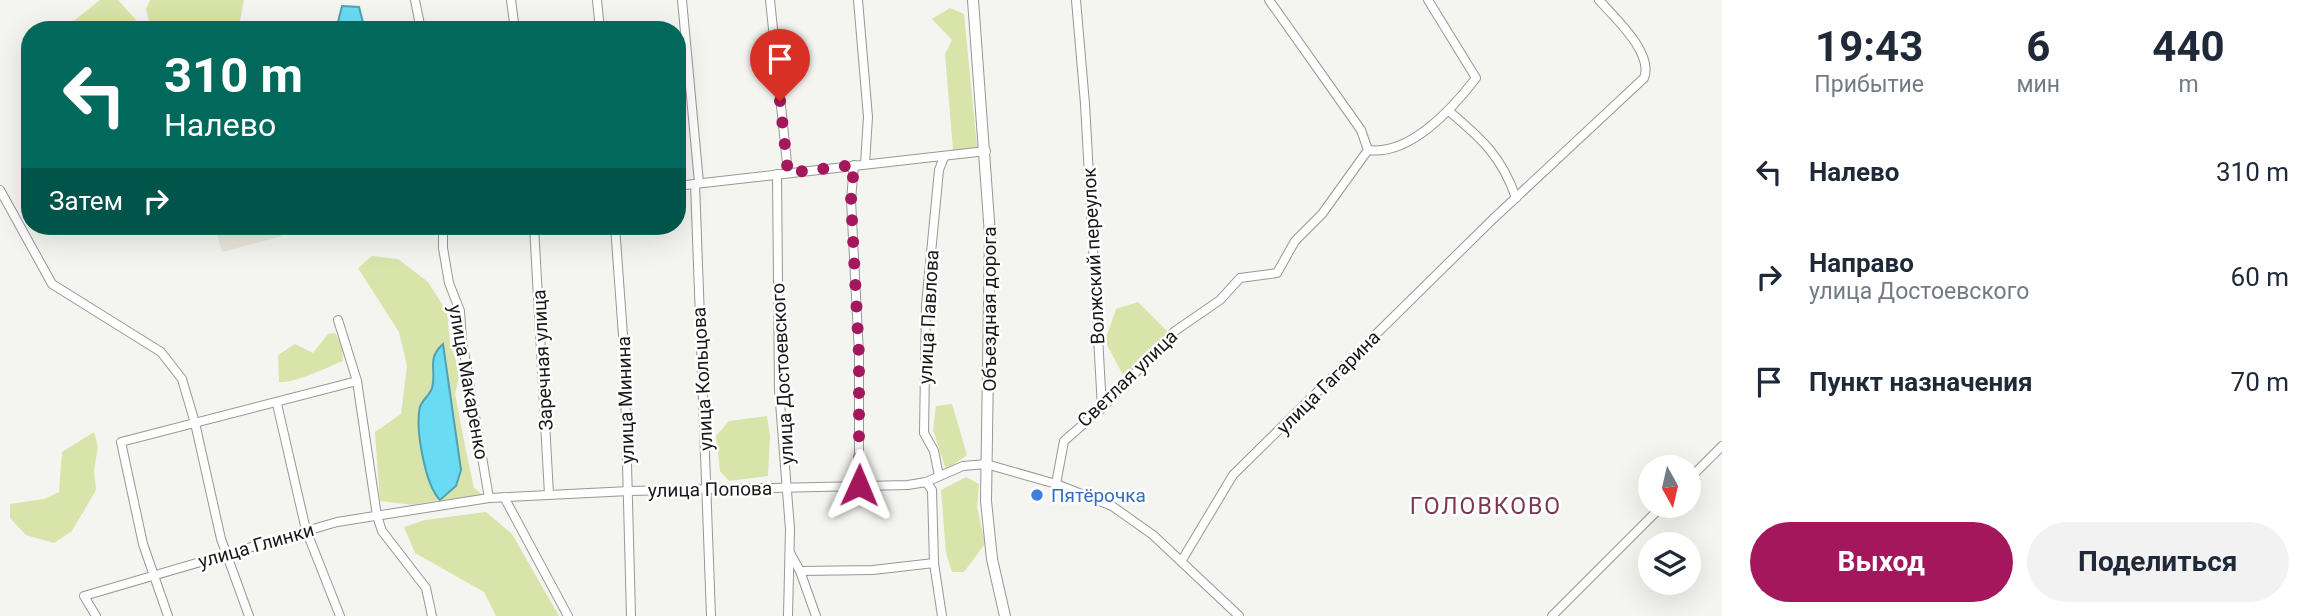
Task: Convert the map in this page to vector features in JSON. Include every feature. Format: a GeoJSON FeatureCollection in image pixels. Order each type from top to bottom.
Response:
{"type":"FeatureCollection","features":[{"type":"Feature","properties":{"kind":"main road","name":"Объездная дорога"},"geometry":{"type":"LineString","coordinates":[[973,0],[986,151],[991,317],[986,464],[989,536],[1005,616]]}},
{"type":"Feature","properties":{"kind":"street"},"geometry":{"type":"LineString","coordinates":[[415,0],[419,21]]}},
{"type":"Feature","properties":{"kind":"street"},"geometry":{"type":"LineString","coordinates":[[511,0],[514,21]]}},
{"type":"Feature","properties":{"kind":"street"},"geometry":{"type":"LineString","coordinates":[[597,0],[599,21]]}},
{"type":"Feature","properties":{"kind":"street","name":"улица Кольцова"},"geometry":{"type":"LineString","coordinates":[[682,0],[684,21]]}},
{"type":"Feature","properties":{"kind":"street"},"geometry":{"type":"LineString","coordinates":[[770,0],[788,173]]}},
{"type":"Feature","properties":{"kind":"street"},"geometry":{"type":"LineString","coordinates":[[858,0],[869,117],[865,164]]}},
{"type":"Feature","properties":{"kind":"street","name":"Волжский переулок"},"geometry":{"type":"LineString","coordinates":[[1076,0],[1085,104],[1101,408]]}},
{"type":"Feature","properties":{"kind":"street"},"geometry":{"type":"LineString","coordinates":[[1269,0],[1361,130],[1368,150],[1390,151],[1450,111],[1476,78],[1428,0]]}},
{"type":"Feature","properties":{"kind":"street","name":"улица Гагарина"},"geometry":{"type":"LineString","coordinates":[[1182,560],[1233,475],[1493,219],[1644,78],[1645,63],[1635,43],[1599,0]]}},
{"type":"Feature","properties":{"kind":"street","name":"улица Кольцова"},"geometry":{"type":"LineString","coordinates":[[686,49],[697,184],[711,616]]}},
{"type":"Feature","properties":{"kind":"street"},"geometry":{"type":"LineString","coordinates":[[1450,111],[1483,141],[1506,169],[1516,198]]}},
{"type":"Feature","properties":{"kind":"street","name":"Светлая улица"},"geometry":{"type":"LineString","coordinates":[[1056,484],[1064,441],[1101,408],[1175,331],[1220,300],[1240,278],[1277,273],[1295,241],[1322,214],[1368,150]]}},
{"type":"Feature","properties":{"kind":"street"},"geometry":{"type":"LineString","coordinates":[[686,185],[986,151]]}},
{"type":"Feature","properties":{"kind":"street","name":"улица Павлова"},"geometry":{"type":"LineString","coordinates":[[939,476],[934,451],[924,433],[926,305],[939,170],[944,157]]}},
{"type":"Feature","properties":{"kind":"street"},"geometry":{"type":"LineString","coordinates":[[854,165],[851,200],[859,355],[859,485]]}},
{"type":"Feature","properties":{"kind":"street","name":"улица Достоевского"},"geometry":{"type":"LineString","coordinates":[[777,174],[779,390],[788,488],[790,553],[788,616]]}},
{"type":"Feature","properties":{"kind":"street"},"geometry":{"type":"LineString","coordinates":[[0,190],[21,228]]}},
{"type":"Feature","properties":{"kind":"street"},"geometry":{"type":"LineString","coordinates":[[25,235],[52,284],[161,352],[182,379],[226,553],[249,616]]}},
{"type":"Feature","properties":{"kind":"street","name":"улица Макаренко"},"geometry":{"type":"LineString","coordinates":[[444,235],[449,282],[460,311],[461,340],[489,498]]}},
{"type":"Feature","properties":{"kind":"street","name":"Заречная улица"},"geometry":{"type":"LineString","coordinates":[[535,235],[549,494]]}},
{"type":"Feature","properties":{"kind":"street","name":"улица Минина"},"geometry":{"type":"LineString","coordinates":[[616,235],[624,349],[631,616]]}},
{"type":"Feature","properties":{"kind":"street"},"geometry":{"type":"LineString","coordinates":[[338,320],[357,381],[377,516],[382,531],[426,588],[432,616]]}},
{"type":"Feature","properties":{"kind":"street"},"geometry":{"type":"LineString","coordinates":[[168,616],[153,575],[129,490],[121,442],[277,404],[357,381]]}},
{"type":"Feature","properties":{"kind":"street"},"geometry":{"type":"LineString","coordinates":[[277,404],[306,530],[341,616]]}},
{"type":"Feature","properties":{"kind":"street"},"geometry":{"type":"LineString","coordinates":[[1701,467],[1722,446]]}},
{"type":"Feature","properties":{"kind":"street"},"geometry":{"type":"LineString","coordinates":[[986,464],[1056,484],[1112,506],[1182,560],[1239,616]]}},
{"type":"Feature","properties":{"kind":"street","name":"улица Попова"},"geometry":{"type":"LineString","coordinates":[[431,507],[489,498],[549,494],[884,486],[926,482],[964,467],[986,464]]}},
{"type":"Feature","properties":{"kind":"street"},"geometry":{"type":"LineString","coordinates":[[926,482],[932,490],[934,563],[942,616]]}},
{"type":"Feature","properties":{"kind":"street"},"geometry":{"type":"LineString","coordinates":[[503,497],[568,616]]}},
{"type":"Feature","properties":{"kind":"street","name":"улица Глинки"},"geometry":{"type":"LineString","coordinates":[[96,616],[84,596],[306,530],[431,507]]}},
{"type":"Feature","properties":{"kind":"street"},"geometry":{"type":"LineString","coordinates":[[1552,616],[1650,518]]}},
{"type":"Feature","properties":{"kind":"street"},"geometry":{"type":"LineString","coordinates":[[790,553],[800,571],[816,616]]}},
{"type":"Feature","properties":{"kind":"street"},"geometry":{"type":"LineString","coordinates":[[800,571],[873,570],[934,563]]}},
{"type":"Feature","properties":{"kind":"shaded area"},"geometry":{"type":"Polygon","coordinates":[[[217,235],[282,236],[222,252],[217,235]]]}},
{"type":"Feature","properties":{"kind":"green space"},"geometry":{"type":"Polygon","coordinates":[[[100,0],[118,0],[137,21],[74,21],[100,0]]]}},
{"type":"Feature","properties":{"kind":"green space"},"geometry":{"type":"Polygon","coordinates":[[[150,0],[244,0],[240,21],[149,21],[146,9],[150,0]]]}},
{"type":"Feature","properties":{"kind":"green space"},"geometry":{"type":"Polygon","coordinates":[[[950,8],[964,14],[977,147],[953,150],[945,54],[952,40],[932,19],[950,8]]]}},
{"type":"Feature","properties":{"kind":"green space"},"geometry":{"type":"Polygon","coordinates":[[[372,256],[398,259],[428,282],[447,312],[450,344],[460,372],[455,394],[474,488],[487,498],[440,500],[413,505],[380,501],[375,432],[401,414],[407,366],[399,332],[358,268],[372,256]]]}},
{"type":"Feature","properties":{"kind":"green space"},"geometry":{"type":"Polygon","coordinates":[[[1138,302],[1169,333],[1124,377],[1105,341],[1116,309],[1138,302]]]}},
{"type":"Feature","properties":{"kind":"green space"},"geometry":{"type":"Polygon","coordinates":[[[335,333],[342,346],[343,361],[302,378],[279,382],[278,355],[295,344],[313,353],[328,334],[335,333]]]}},
{"type":"Feature","properties":{"kind":"green space"},"geometry":{"type":"Polygon","coordinates":[[[952,404],[967,455],[946,470],[933,430],[936,406],[952,404]]]}},
{"type":"Feature","properties":{"kind":"green space"},"geometry":{"type":"Polygon","coordinates":[[[767,416],[770,436],[768,476],[729,481],[720,471],[716,436],[729,421],[767,416]]]}},
{"type":"Feature","properties":{"kind":"green space"},"geometry":{"type":"Polygon","coordinates":[[[94,432],[98,447],[94,470],[96,490],[72,531],[54,543],[26,535],[10,518],[10,504],[44,499],[59,492],[62,452],[94,432]]]}},
{"type":"Feature","properties":{"kind":"green space"},"geometry":{"type":"Polygon","coordinates":[[[966,477],[979,484],[977,507],[985,544],[964,572],[952,572],[946,553],[941,490],[966,477]]]}},
{"type":"Feature","properties":{"kind":"green space"},"geometry":{"type":"Polygon","coordinates":[[[486,512],[512,534],[559,616],[496,616],[484,592],[415,553],[404,527],[425,520],[486,512]]]}},
{"type":"Feature","properties":{"kind":"water"},"geometry":{"type":"Polygon","coordinates":[[[342,6],[359,7],[363,21],[338,21],[342,6]]]}},
{"type":"Feature","properties":{"kind":"water"},"geometry":{"type":"Polygon","coordinates":[[[443,344],[461,470],[456,486],[440,500],[426,470],[420,442],[419,416],[421,404],[432,388],[433,360],[443,344]]]}},
{"type":"Feature","properties":{"kind":"place","name":"Пятёрочка"},"geometry":{"type":"Point","coordinates":[1037,495]}},
{"type":"Feature","properties":{"kind":"district","name":"ГОЛОВКОВО"},"geometry":{"type":"Point","coordinates":[1486,506]}},
{"type":"Feature","properties":{"kind":"route"},"geometry":{"type":"LineString","coordinates":[[780,101],[788,173],[854,165],[851,200],[859,355],[859,485]]}}]}
